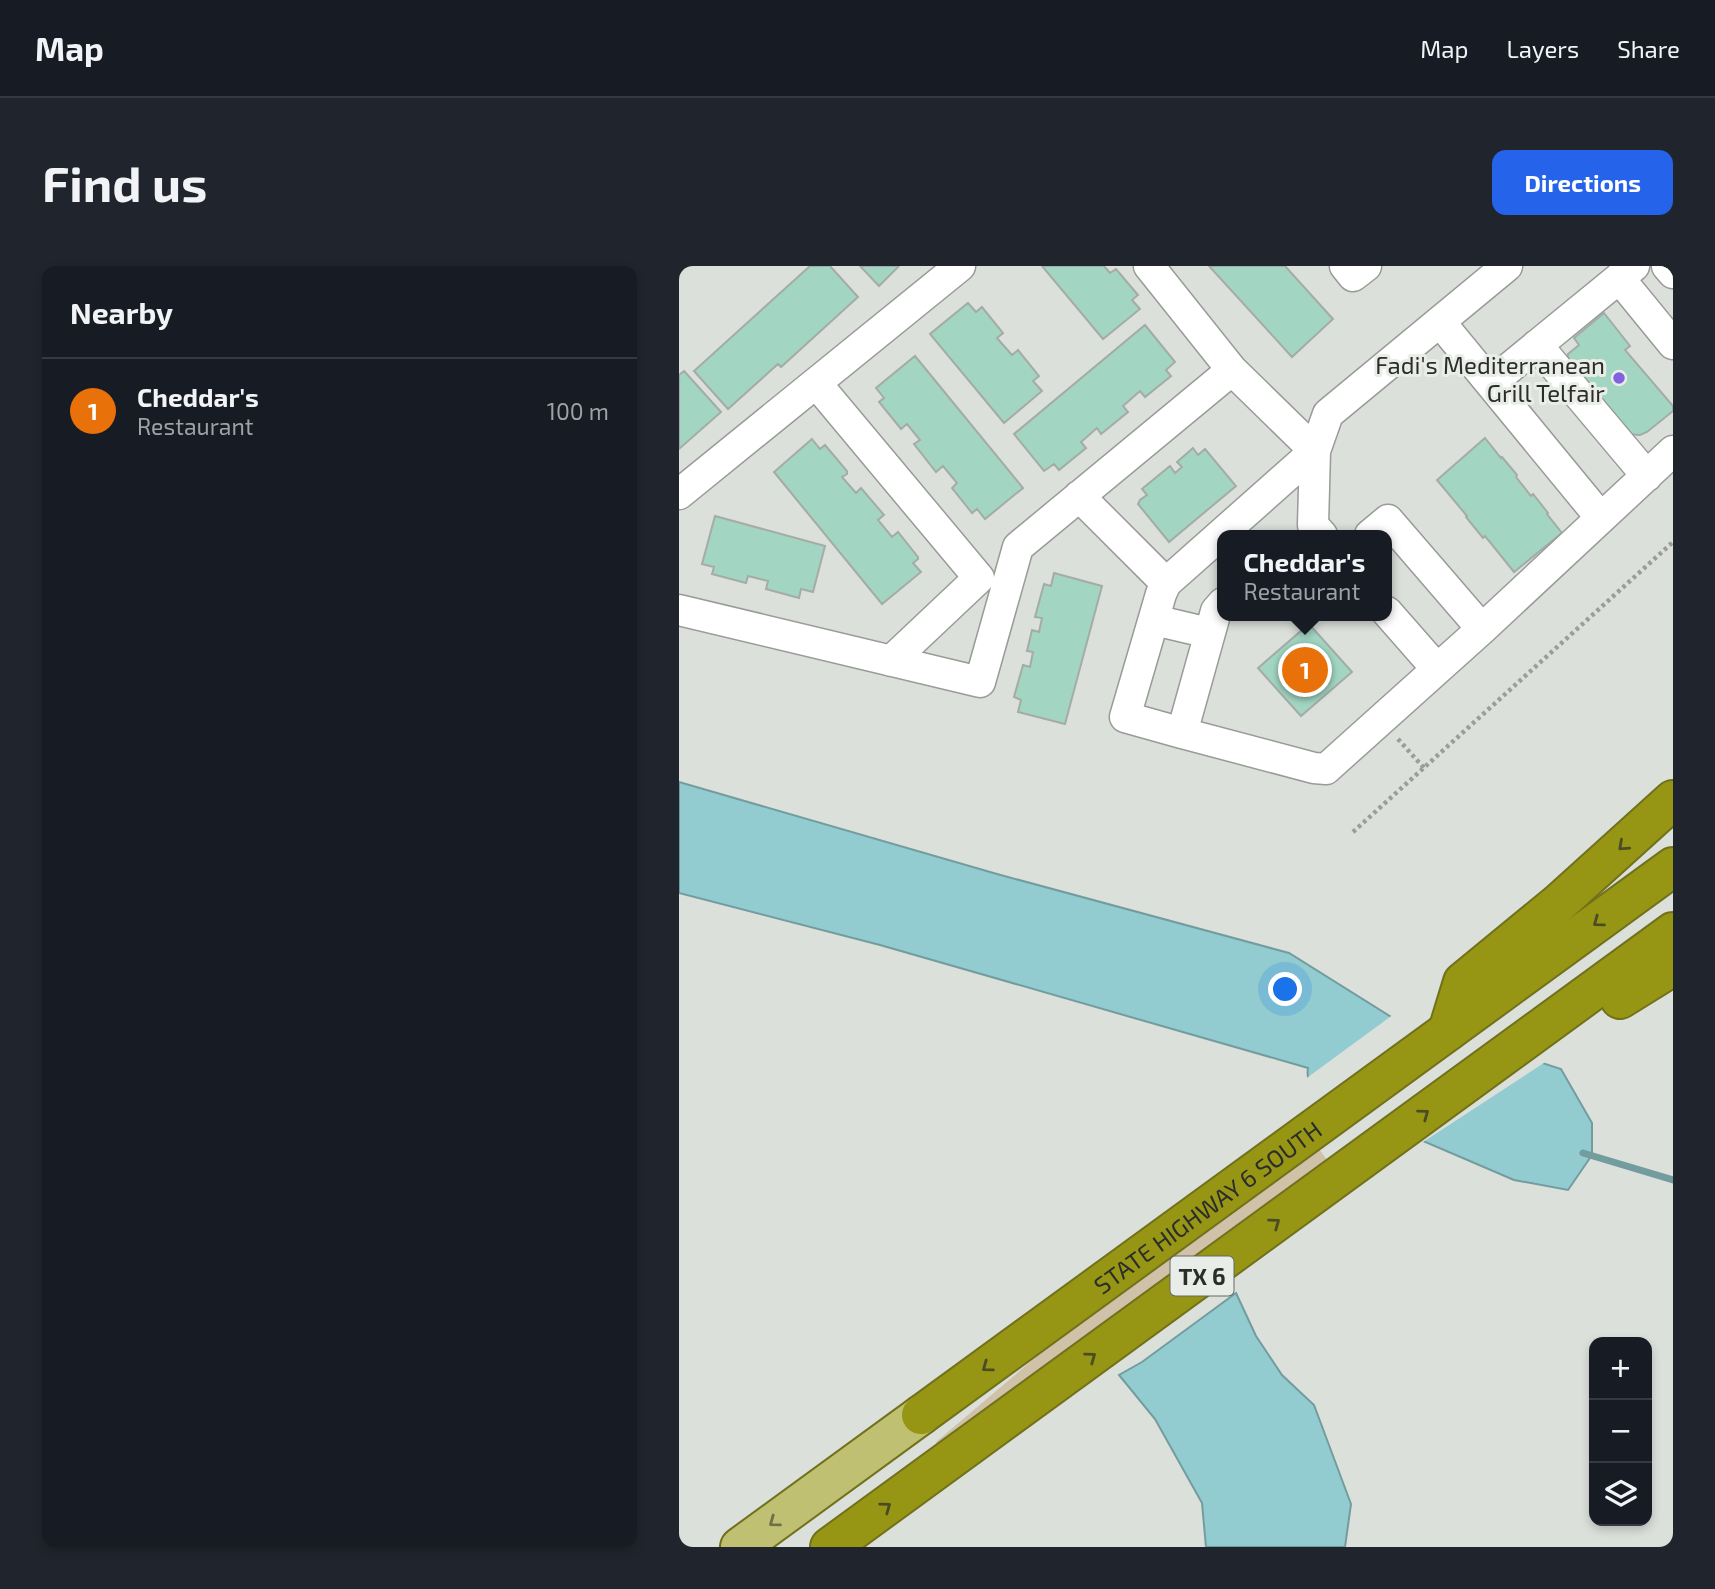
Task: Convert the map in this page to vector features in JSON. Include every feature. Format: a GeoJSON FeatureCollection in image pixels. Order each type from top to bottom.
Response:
{"type":"FeatureCollection","features":[{"type":"Feature","properties":{"kind":"highway"},"geometry":{"type":"LineString","coordinates":[[1448,1031],[1463,982],[1558,904],[1673,800]]}},
{"type":"Feature","properties":{"kind":"highway","name":"STATE HIGHWAY 6 SOUTH"},"geometry":{"type":"LineString","coordinates":[[921,1415],[1673,867]]}},
{"type":"Feature","properties":{"kind":"highway"},"geometry":{"type":"LineString","coordinates":[[1586,1009],[1673,932]]}},
{"type":"Feature","properties":{"kind":"highway"},"geometry":{"type":"LineString","coordinates":[[1586,1009],[1673,966]]}},
{"type":"Feature","properties":{"kind":"highway","name":"TX 6"},"geometry":{"type":"LineString","coordinates":[[830,1547],[1538,1032],[1585,1020],[1586,1009]]}},
{"type":"Feature","properties":{"kind":"main road","name":"STATE HIGHWAY 6 SOUTH"},"geometry":{"type":"LineString","coordinates":[[740,1547],[921,1415]]}},
{"type":"Feature","properties":{"kind":"street"},"geometry":{"type":"LineString","coordinates":[[679,494],[960,266]]}},
{"type":"Feature","properties":{"kind":"street"},"geometry":{"type":"LineString","coordinates":[[1149,266],[1232,370],[1315,451]]}},
{"type":"Feature","properties":{"kind":"street"},"geometry":{"type":"LineString","coordinates":[[1345,266],[1353,276],[1366,266]]}},
{"type":"Feature","properties":{"kind":"street"},"geometry":{"type":"LineString","coordinates":[[1312,530],[1315,451],[1328,414],[1507,266]]}},
{"type":"Feature","properties":{"kind":"street"},"geometry":{"type":"LineString","coordinates":[[1667,266],[1673,273]]}},
{"type":"Feature","properties":{"kind":"street"},"geometry":{"type":"LineString","coordinates":[[1491,383],[1626,272],[1673,344]]}},
{"type":"Feature","properties":{"kind":"street"},"geometry":{"type":"LineString","coordinates":[[1440,321],[1601,518]]}},
{"type":"Feature","properties":{"kind":"street"},"geometry":{"type":"LineString","coordinates":[[1537,345],[1647,476]]}},
{"type":"Feature","properties":{"kind":"street"},"geometry":{"type":"LineString","coordinates":[[891,660],[979,578],[1232,370]]}},
{"type":"Feature","properties":{"kind":"street"},"geometry":{"type":"LineString","coordinates":[[816,383],[979,578]]}},
{"type":"Feature","properties":{"kind":"street"},"geometry":{"type":"LineString","coordinates":[[1226,530],[1315,451]]}},
{"type":"Feature","properties":{"kind":"street"},"geometry":{"type":"LineString","coordinates":[[1217,538],[1166,583],[1125,717],[1326,769],[1482,629],[1673,451]]}},
{"type":"Feature","properties":{"kind":"street"},"geometry":{"type":"LineString","coordinates":[[1079,496],[1166,583]]}},
{"type":"Feature","properties":{"kind":"street"},"geometry":{"type":"LineString","coordinates":[[1376,530],[1388,520],[1482,629]]}},
{"type":"Feature","properties":{"kind":"street"},"geometry":{"type":"LineString","coordinates":[[679,610],[980,682],[1018,547]]}},
{"type":"Feature","properties":{"kind":"street"},"geometry":{"type":"LineString","coordinates":[[1182,733],[1217,610]]}},
{"type":"Feature","properties":{"kind":"street"},"geometry":{"type":"LineString","coordinates":[[1392,618],[1437,669]]}},
{"type":"Feature","properties":{"kind":"street"},"geometry":{"type":"LineString","coordinates":[[1154,620],[1209,634]]}},
{"type":"Feature","properties":{"kind":"path"},"geometry":{"type":"LineString","coordinates":[[1353,832],[1673,542]]}},
{"type":"Feature","properties":{"kind":"path"},"geometry":{"type":"LineString","coordinates":[[1381,719],[1424,768]]}},
{"type":"Feature","properties":{"kind":"shaded area"},"geometry":{"type":"Polygon","coordinates":[[[1319,1149],[1327,1160],[938,1444],[936,1442],[1055,1341],[1319,1149]]]}},
{"type":"Feature","properties":{"kind":"water"},"geometry":{"type":"Polygon","coordinates":[[[679,782],[997,874],[1289,953],[1393,1018],[1426,1025],[1561,1069],[1592,1123],[1592,1155],[1568,1190],[1514,1180],[1318,1096],[1310,1083],[1308,1068],[880,945],[679,893],[679,782]]]}},
{"type":"Feature","properties":{"kind":"water"},"geometry":{"type":"Polygon","coordinates":[[[1236,1293],[1256,1336],[1282,1375],[1314,1405],[1351,1504],[1345,1547],[1206,1547],[1202,1503],[1155,1419],[1119,1375],[1142,1362],[1236,1293]]]}},
{"type":"Feature","properties":{"kind":"pier"},"geometry":{"type":"Polygon","coordinates":[[[1394,1014],[1547,1061],[1420,1144],[1316,1099],[1304,1080],[1394,1014]]]}},
{"type":"Feature","properties":{"kind":"building"},"geometry":{"type":"Polygon","coordinates":[[[810,266],[830,266],[858,297],[781,367],[778,364],[728,409],[694,371],[810,266]]]}},
{"type":"Feature","properties":{"kind":"building"},"geometry":{"type":"Polygon","coordinates":[[[860,266],[899,266],[879,286],[860,266]]]}},
{"type":"Feature","properties":{"kind":"building"},"geometry":{"type":"Polygon","coordinates":[[[1042,266],[1104,266],[1110,273],[1116,269],[1138,295],[1132,300],[1140,309],[1103,339],[1042,266]]]}},
{"type":"Feature","properties":{"kind":"building"},"geometry":{"type":"Polygon","coordinates":[[[1209,266],[1285,266],[1333,319],[1292,357],[1209,266]]]}},
{"type":"Feature","properties":{"kind":"building"},"geometry":{"type":"Polygon","coordinates":[[[968,303],[976,312],[982,307],[1003,333],[997,338],[1012,355],[1018,350],[1039,376],[1033,381],[1042,391],[1004,423],[930,334],[968,303]]]}},
{"type":"Feature","properties":{"kind":"building"},"geometry":{"type":"Polygon","coordinates":[[[1604,313],[1630,346],[1625,350],[1673,406],[1673,411],[1640,435],[1627,434],[1567,369],[1568,354],[1579,345],[1574,338],[1604,313]]]}},
{"type":"Feature","properties":{"kind":"building"},"geometry":{"type":"Polygon","coordinates":[[[1145,325],[1175,362],[1166,370],[1171,376],[1145,397],[1140,391],[1123,406],[1128,412],[1101,434],[1097,428],[1081,442],[1086,448],[1059,470],[1054,464],[1044,471],[1014,434],[1145,325]]]}},
{"type":"Feature","properties":{"kind":"building"},"geometry":{"type":"Polygon","coordinates":[[[915,356],[1023,488],[985,519],[977,509],[972,513],[952,488],[957,483],[943,466],[936,472],[914,444],[920,440],[907,424],[901,429],[879,402],[884,398],[876,388],[915,356]]]}},
{"type":"Feature","properties":{"kind":"building"},"geometry":{"type":"Polygon","coordinates":[[[684,371],[721,412],[679,449],[679,375],[684,371]]]}},
{"type":"Feature","properties":{"kind":"building"},"geometry":{"type":"Polygon","coordinates":[[[1485,438],[1562,533],[1514,572],[1437,480],[1485,438]]]}},
{"type":"Feature","properties":{"kind":"building"},"geometry":{"type":"Polygon","coordinates":[[[812,439],[820,449],[825,445],[847,471],[842,477],[856,493],[861,488],[884,515],[878,520],[892,537],[898,532],[918,557],[913,563],[921,572],[882,604],[774,472],[812,439]]]}},
{"type":"Feature","properties":{"kind":"building"},"geometry":{"type":"Polygon","coordinates":[[[1193,448],[1198,455],[1205,449],[1236,486],[1169,542],[1138,504],[1147,495],[1142,489],[1170,466],[1175,473],[1182,467],[1177,462],[1193,448]]]}},
{"type":"Feature","properties":{"kind":"building"},"geometry":{"type":"Polygon","coordinates":[[[715,516],[825,546],[813,592],[801,589],[799,598],[766,589],[768,581],[748,576],[746,583],[712,574],[714,567],[702,564],[715,516]]]}},
{"type":"Feature","properties":{"kind":"building"},"geometry":{"type":"Polygon","coordinates":[[[1054,573],[1102,586],[1065,724],[1018,712],[1021,700],[1014,697],[1023,665],[1030,667],[1033,652],[1027,651],[1032,630],[1039,632],[1042,618],[1035,617],[1044,584],[1051,586],[1054,573]]]}},
{"type":"Feature","properties":{"kind":"building"},"geometry":{"type":"Polygon","coordinates":[[[1309,624],[1352,672],[1301,716],[1258,668],[1309,624]]]}},
{"type":"Feature","properties":{"kind":"waterway"},"geometry":{"type":"LineString","coordinates":[[1583,1153],[1673,1180]]}},
{"type":"Feature","properties":{"kind":"place","name":"Fadi's Mediterranean Grill Telfair"},"geometry":{"type":"Point","coordinates":[1619,378]}},
{"type":"Feature","properties":{"kind":"place","name":"Cheddar's"},"geometry":{"type":"Point","coordinates":[1305,670]}}]}
